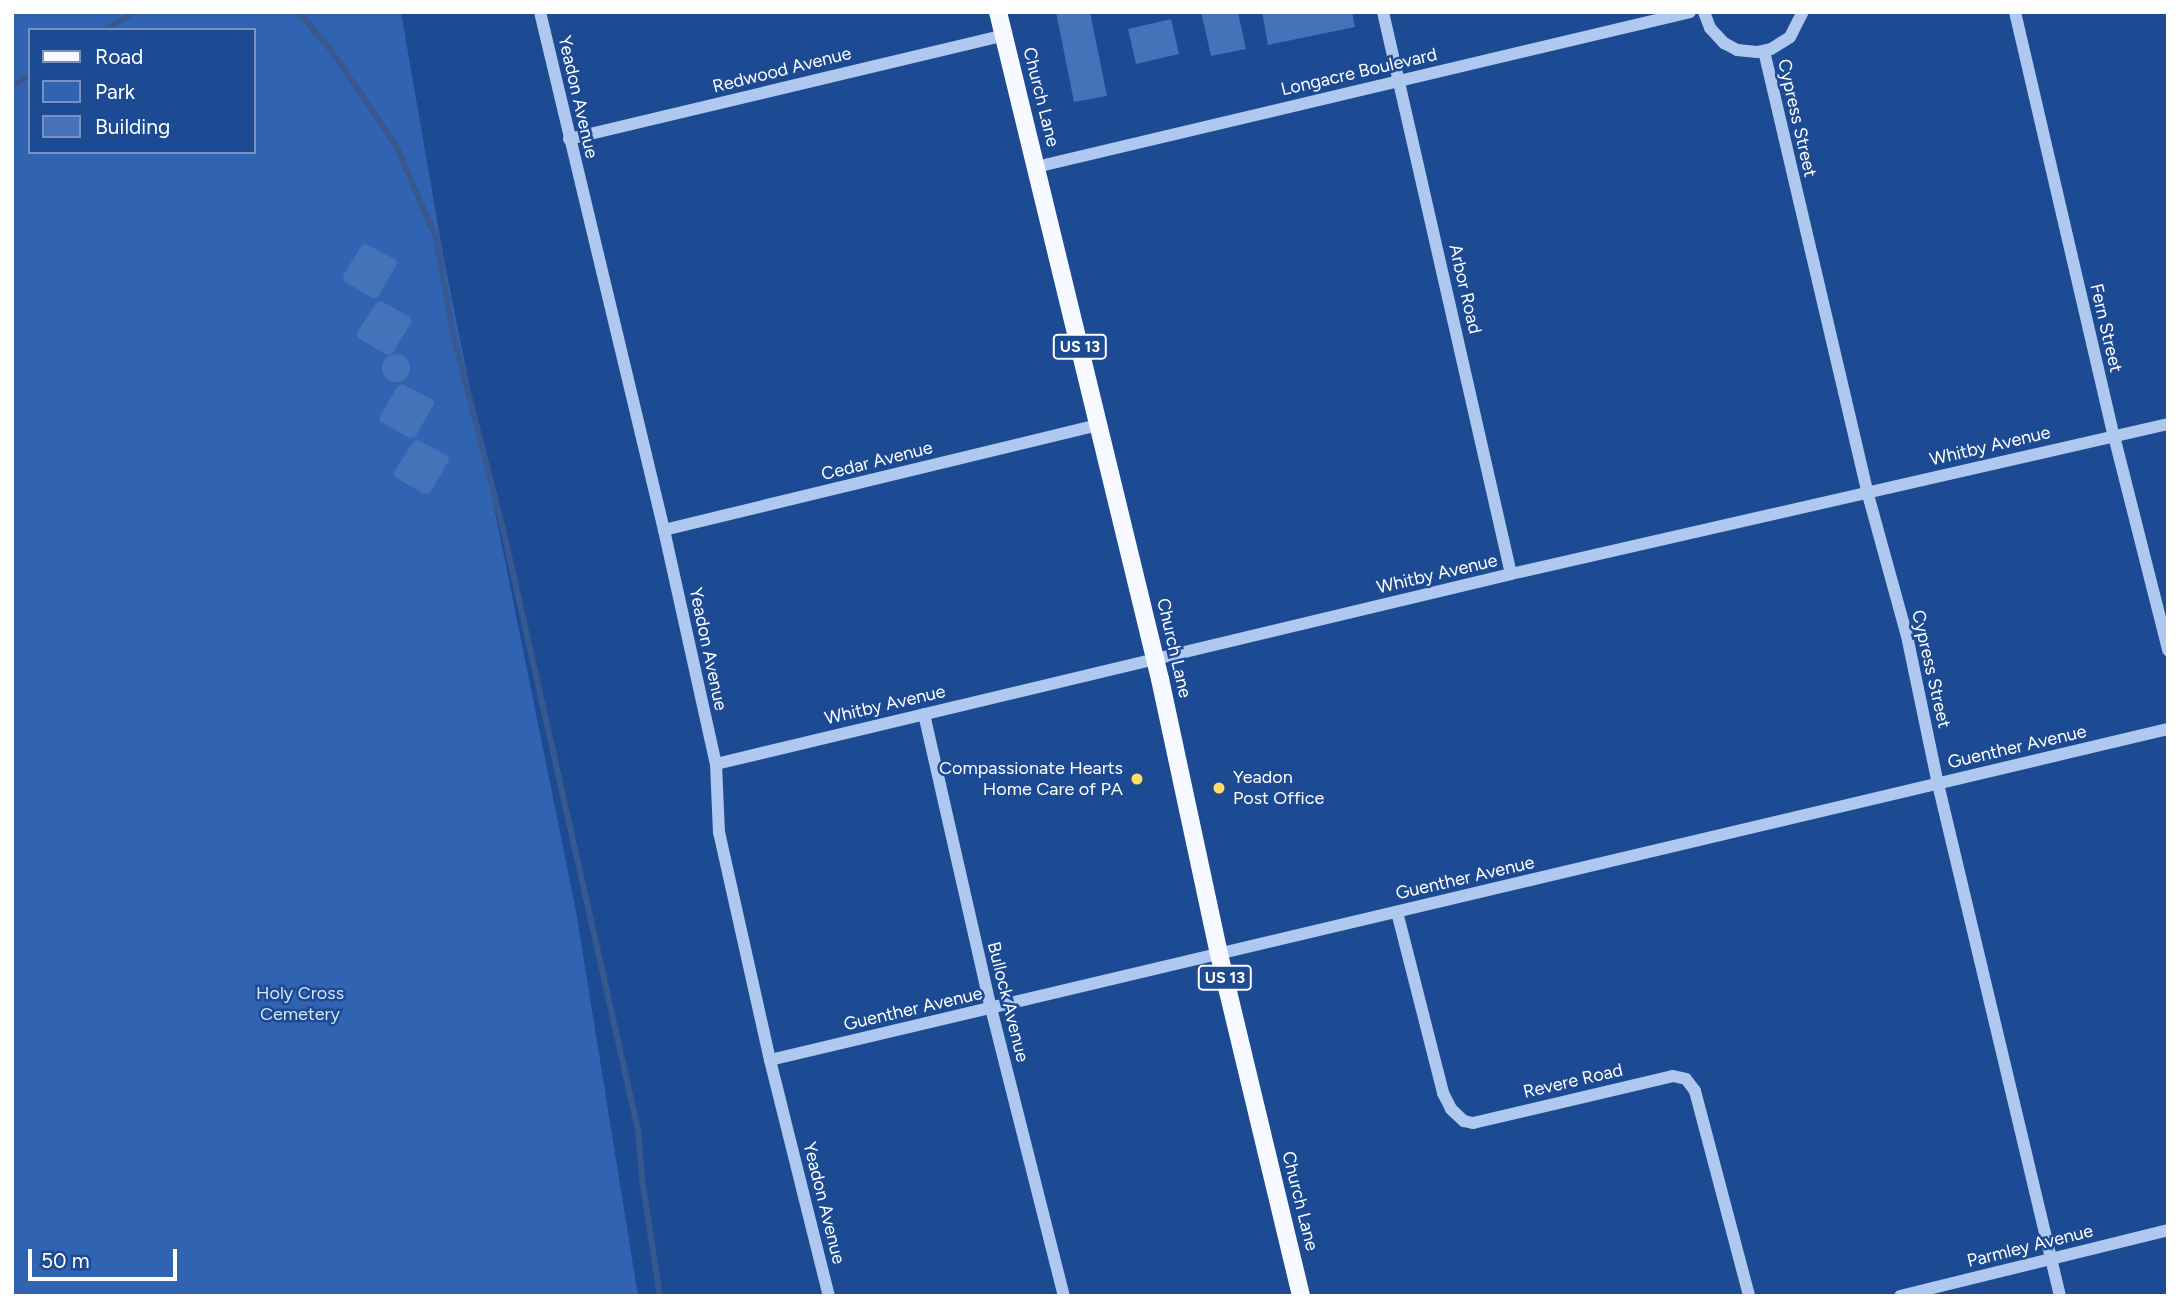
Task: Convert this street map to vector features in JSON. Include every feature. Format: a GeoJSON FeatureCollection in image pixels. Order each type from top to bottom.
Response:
{"type":"FeatureCollection","features":[{"type":"Feature","properties":{"kind":"main road","name":"Church Lane"},"geometry":{"type":"LineString","coordinates":[[998,12],[1156,659],[1219,954],[1301,1296]]}},
{"type":"Feature","properties":{"kind":"street","name":"Yeadon Avenue"},"geometry":{"type":"LineString","coordinates":[[540,12],[664,530],[716,764],[719,832],[770,1060],[829,1296]]}},
{"type":"Feature","properties":{"kind":"street","name":"Arbor Road"},"geometry":{"type":"LineString","coordinates":[[1383,12],[1511,575]]}},
{"type":"Feature","properties":{"kind":"street","name":"Longacre Boulevard"},"geometry":{"type":"LineString","coordinates":[[1036,167],[1690,12]]}},
{"type":"Feature","properties":{"kind":"street"},"geometry":{"type":"LineString","coordinates":[[1704,12],[1710,28],[1724,43],[1743,51],[1764,51],[1790,37],[1803,12]]}},
{"type":"Feature","properties":{"kind":"street","name":"Fern Street"},"geometry":{"type":"LineString","coordinates":[[2015,12],[2114,436],[2168,650]]}},
{"type":"Feature","properties":{"kind":"street","name":"Redwood Avenue"},"geometry":{"type":"LineString","coordinates":[[569,139],[1004,35]]}},
{"type":"Feature","properties":{"kind":"street","name":"Cypress Street"},"geometry":{"type":"LineString","coordinates":[[1764,51],[1867,491],[1907,636],[1938,784],[2060,1296]]}},
{"type":"Feature","properties":{"kind":"street","name":"Whitby Avenue"},"geometry":{"type":"LineString","coordinates":[[716,764],[1867,491],[2168,424]]}},
{"type":"Feature","properties":{"kind":"street","name":"Cedar Avenue"},"geometry":{"type":"LineString","coordinates":[[664,530],[1099,425]]}},
{"type":"Feature","properties":{"kind":"street","name":"Bullock Avenue"},"geometry":{"type":"LineString","coordinates":[[924,714],[991,1008],[1064,1296]]}},
{"type":"Feature","properties":{"kind":"street","name":"Guenther Avenue"},"geometry":{"type":"LineString","coordinates":[[770,1060],[2168,729]]}},
{"type":"Feature","properties":{"kind":"street","name":"Revere Road"},"geometry":{"type":"LineString","coordinates":[[1397,912],[1443,1093],[1451,1109],[1464,1121],[1473,1123],[1673,1076],[1686,1079],[1695,1091],[1749,1296]]}},
{"type":"Feature","properties":{"kind":"street","name":"Parmley Avenue"},"geometry":{"type":"LineString","coordinates":[[1900,1296],[2168,1230]]}},
{"type":"Feature","properties":{"kind":"green space","name":"Holy Cross Cemetery"},"geometry":{"type":"Polygon","coordinates":[[[12,12],[401,12],[444,260],[576,911],[638,1296],[12,1296],[12,12]]]}},
{"type":"Feature","properties":{"kind":"building"},"geometry":{"type":"Polygon","coordinates":[[[1056,12],[1090,12],[1107,96],[1074,102],[1056,12]]]}},
{"type":"Feature","properties":{"kind":"building"},"geometry":{"type":"Polygon","coordinates":[[[1201,12],[1238,12],[1246,49],[1211,56],[1201,12]]]}},
{"type":"Feature","properties":{"kind":"building"},"geometry":{"type":"Polygon","coordinates":[[[1262,12],[1352,12],[1355,27],[1268,45],[1262,12]]]}},
{"type":"Feature","properties":{"kind":"building"},"geometry":{"type":"Polygon","coordinates":[[[1171,19],[1179,54],[1136,64],[1128,29],[1171,19]]]}},
{"type":"Feature","properties":{"kind":"building"},"geometry":{"type":"Polygon","coordinates":[[[366,244],[396,260],[397,264],[378,297],[372,298],[344,281],[343,276],[361,246],[366,244]]]}},
{"type":"Feature","properties":{"kind":"building"},"geometry":{"type":"Polygon","coordinates":[[[381,301],[410,317],[412,321],[392,354],[387,355],[358,338],[357,333],[376,303],[381,301]]]}},
{"type":"Feature","properties":{"kind":"building"},"geometry":{"type":"Polygon","coordinates":[[[396,354],[406,358],[410,368],[406,378],[396,382],[386,378],[382,368],[386,358],[396,354]]]}},
{"type":"Feature","properties":{"kind":"building"},"geometry":{"type":"Polygon","coordinates":[[[403,384],[433,400],[434,404],[415,437],[409,438],[380,421],[380,416],[398,386],[403,384]]]}},
{"type":"Feature","properties":{"kind":"building"},"geometry":{"type":"Polygon","coordinates":[[[418,440],[448,456],[449,460],[430,493],[424,494],[395,477],[394,472],[413,442],[418,440]]]}},
{"type":"Feature","properties":{"kind":"waterway"},"geometry":{"type":"LineString","coordinates":[[107,28],[135,12]]}},
{"type":"Feature","properties":{"kind":"waterway"},"geometry":{"type":"LineString","coordinates":[[294,12],[301,15],[330,49],[396,145],[436,238],[453,333],[504,533],[638,1130],[642,1179],[660,1296]]}},
{"type":"Feature","properties":{"kind":"waterway"},"geometry":{"type":"LineString","coordinates":[[12,86],[28,76]]}},
{"type":"Feature","properties":{"kind":"place","name":"Compassionate Hearts Home Care of PA"},"geometry":{"type":"Point","coordinates":[1137,779]}},
{"type":"Feature","properties":{"kind":"place","name":"Yeadon Post Office"},"geometry":{"type":"Point","coordinates":[1219,788]}}]}
